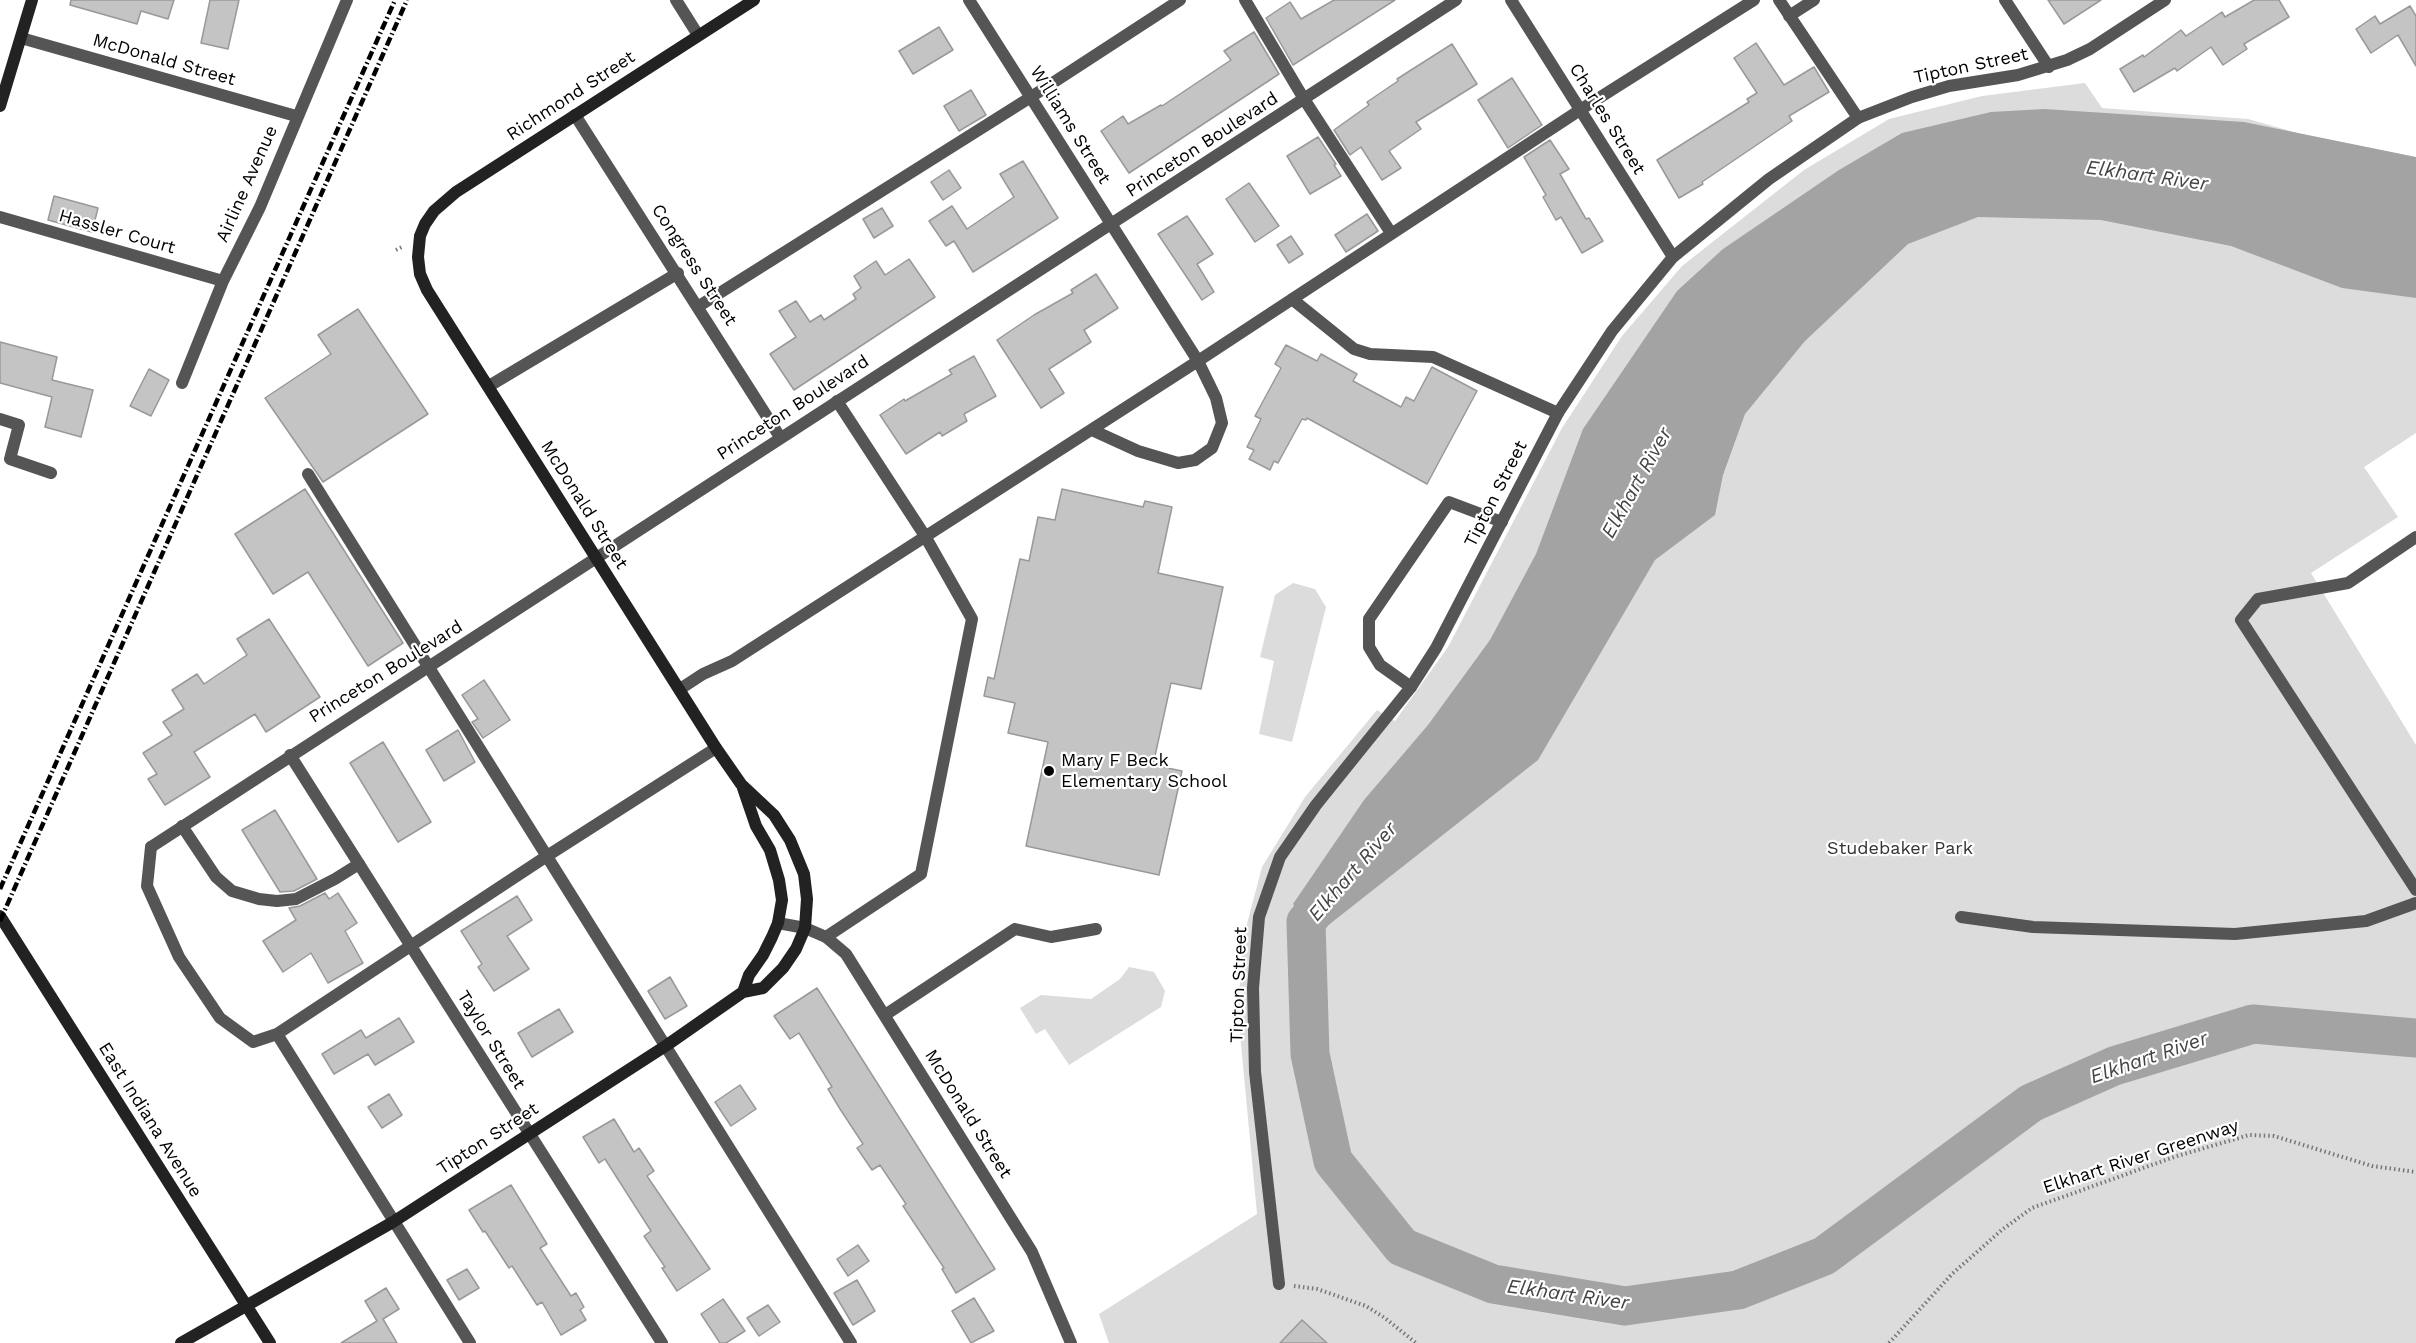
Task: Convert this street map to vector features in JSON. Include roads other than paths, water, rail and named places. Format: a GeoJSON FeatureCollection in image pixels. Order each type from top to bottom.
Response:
{"type":"FeatureCollection","features":[{"type":"Feature","properties":{"kind":"street"},"geometry":{"type":"LineString","coordinates":[[0,106],[5,73],[21,38],[32,0]]}},
{"type":"Feature","properties":{"kind":"street","name":"Airline Avenue"},"geometry":{"type":"LineString","coordinates":[[182,384],[223,281],[260,207],[296,116],[347,0]]}},
{"type":"Feature","properties":{"kind":"street"},"geometry":{"type":"LineString","coordinates":[[676,0],[698,35]]}},
{"type":"Feature","properties":{"kind":"street","name":"Richmond Street"},"geometry":{"type":"LineString","coordinates":[[420,236],[434,211],[456,192],[754,0]]}},
{"type":"Feature","properties":{"kind":"street","name":"Williams Street"},"geometry":{"type":"LineString","coordinates":[[969,0],[1198,361],[1215,398],[1222,423],[1212,448],[1195,460],[1178,463],[1138,451],[1092,429]]}},
{"type":"Feature","properties":{"kind":"street"},"geometry":{"type":"LineString","coordinates":[[699,306],[1031,97],[1180,0]]}},
{"type":"Feature","properties":{"kind":"street"},"geometry":{"type":"LineString","coordinates":[[1245,0],[1304,99],[1391,233]]}},
{"type":"Feature","properties":{"kind":"street","name":"Princeton Boulevard"},"geometry":{"type":"LineString","coordinates":[[277,1034],[253,1042],[220,1018],[179,957],[147,886],[151,847],[290,754],[429,667],[1456,0]]}},
{"type":"Feature","properties":{"kind":"street","name":"Charles Street"},"geometry":{"type":"LineString","coordinates":[[1511,0],[1673,256]]}},
{"type":"Feature","properties":{"kind":"street"},"geometry":{"type":"LineString","coordinates":[[680,689],[703,674],[732,661],[1198,361],[1580,110],[1754,0]]}},
{"type":"Feature","properties":{"kind":"street"},"geometry":{"type":"LineString","coordinates":[[1779,0],[1858,118]]}},
{"type":"Feature","properties":{"kind":"street"},"geometry":{"type":"LineString","coordinates":[[1789,16],[1814,0]]}},
{"type":"Feature","properties":{"kind":"street"},"geometry":{"type":"LineString","coordinates":[[2005,0],[2049,67]]}},
{"type":"Feature","properties":{"kind":"street","name":"Tipton Street"},"geometry":{"type":"LineString","coordinates":[[1279,1284],[1255,1072],[1253,988],[1259,917],[1280,857],[1316,805],[1411,687],[1436,648],[1558,413],[1612,331],[1673,256],[1768,179],[1858,118],[1912,97],[1949,86],[2019,75],[2049,67],[2090,49],[2165,0]]}},
{"type":"Feature","properties":{"kind":"street","name":"McDonald Street"},"geometry":{"type":"LineString","coordinates":[[21,38],[296,116]]}},
{"type":"Feature","properties":{"kind":"street","name":"Congress Street"},"geometry":{"type":"LineString","coordinates":[[575,115],[678,273],[780,437]]}},
{"type":"Feature","properties":{"kind":"street","name":"Hassler Court"},"geometry":{"type":"LineString","coordinates":[[0,217],[223,281]]}},
{"type":"Feature","properties":{"kind":"street","name":"McDonald Street"},"geometry":{"type":"LineString","coordinates":[[420,236],[418,257],[420,274],[427,290],[716,748],[741,784],[774,815],[790,840],[804,874],[807,899],[805,928]]}},
{"type":"Feature","properties":{"kind":"street"},"geometry":{"type":"LineString","coordinates":[[489,386],[678,273]]}},
{"type":"Feature","properties":{"kind":"street"},"geometry":{"type":"LineString","coordinates":[[1292,299],[1354,350],[1370,354],[1432,357],[1558,413]]}},
{"type":"Feature","properties":{"kind":"street"},"geometry":{"type":"LineString","coordinates":[[826,937],[921,874],[972,619],[925,536],[837,401]]}},
{"type":"Feature","properties":{"kind":"street"},"geometry":{"type":"LineString","coordinates":[[0,419],[19,425],[10,459],[51,473]]}},
{"type":"Feature","properties":{"kind":"street"},"geometry":{"type":"LineString","coordinates":[[308,474],[667,1045],[851,1343]]}},
{"type":"Feature","properties":{"kind":"street"},"geometry":{"type":"LineString","coordinates":[[1411,687],[1380,665],[1369,647],[1370,620],[1449,502],[1502,522]]}},
{"type":"Feature","properties":{"kind":"street"},"geometry":{"type":"LineString","coordinates":[[2416,537],[2348,583],[2258,599],[2241,620],[2416,890]]}},
{"type":"Feature","properties":{"kind":"street"},"geometry":{"type":"LineString","coordinates":[[470,1343],[277,1034],[716,748]]}},
{"type":"Feature","properties":{"kind":"street","name":"Taylor Street"},"geometry":{"type":"LineString","coordinates":[[290,754],[662,1343]]}},
{"type":"Feature","properties":{"kind":"street","name":"McDonald Street"},"geometry":{"type":"LineString","coordinates":[[741,784],[756,826],[770,850],[780,880],[782,900],[778,924],[805,928],[826,937],[846,954],[1032,1252],[1071,1343]]}},
{"type":"Feature","properties":{"kind":"street"},"geometry":{"type":"LineString","coordinates":[[182,826],[216,878],[232,891],[258,899],[277,901],[296,899],[359,864]]}},
{"type":"Feature","properties":{"kind":"street"},"geometry":{"type":"LineString","coordinates":[[1961,917],[2033,927],[2235,934],[2366,921],[2416,903]]}},
{"type":"Feature","properties":{"kind":"street","name":"East Indiana Avenue"},"geometry":{"type":"LineString","coordinates":[[0,916],[270,1343]]}},
{"type":"Feature","properties":{"kind":"street","name":"Tipton Street"},"geometry":{"type":"LineString","coordinates":[[743,992],[749,975],[763,955],[778,924]]}},
{"type":"Feature","properties":{"kind":"street","name":"Tipton Street"},"geometry":{"type":"LineString","coordinates":[[182,1343],[393,1221],[667,1045],[743,992],[763,988],[783,969],[796,949],[805,928]]}},
{"type":"Feature","properties":{"kind":"street"},"geometry":{"type":"LineString","coordinates":[[885,1015],[1015,929],[1051,936],[1096,929]]}},
{"type":"Feature","properties":{"kind":"water"},"geometry":{"type":"Polygon","coordinates":[[[2044,109],[2244,122],[2416,157],[2416,298],[2342,288],[2231,246],[2101,220],[1978,217],[1908,244],[1805,341],[1745,414],[1723,475],[1715,515],[1655,560],[1538,760],[1326,927],[1306,922],[1293,904],[1364,800],[1428,725],[1490,640],[1536,554],[1583,429],[1677,291],[1723,249],[1839,170],[1902,133],[1991,112],[2044,109]]]}},
{"type":"Feature","properties":{"kind":"waterway","name":"Elkhart River"},"geometry":{"type":"LineString","coordinates":[[1339,881],[1306,922],[1310,1054],[1333,1161],[1402,1247],[1493,1284],[1625,1306],[1738,1290],[1824,1256],[2031,1103],[2114,1066],[2253,1024],[2416,1038]]}},
{"type":"Feature","properties":{"kind":"railway"},"geometry":{"type":"LineString","coordinates":[[0,889],[395,0]]}},
{"type":"Feature","properties":{"kind":"railway"},"geometry":{"type":"LineString","coordinates":[[0,921],[407,0]]}},
{"type":"Feature","properties":{"kind":"place","name":"Mary F Beck Elementary School"},"geometry":{"type":"Point","coordinates":[1049,771]}},
{"type":"Feature","properties":{"kind":"park label","name":"Studebaker Park"},"geometry":{"type":"Point","coordinates":[1900,849]}}]}
